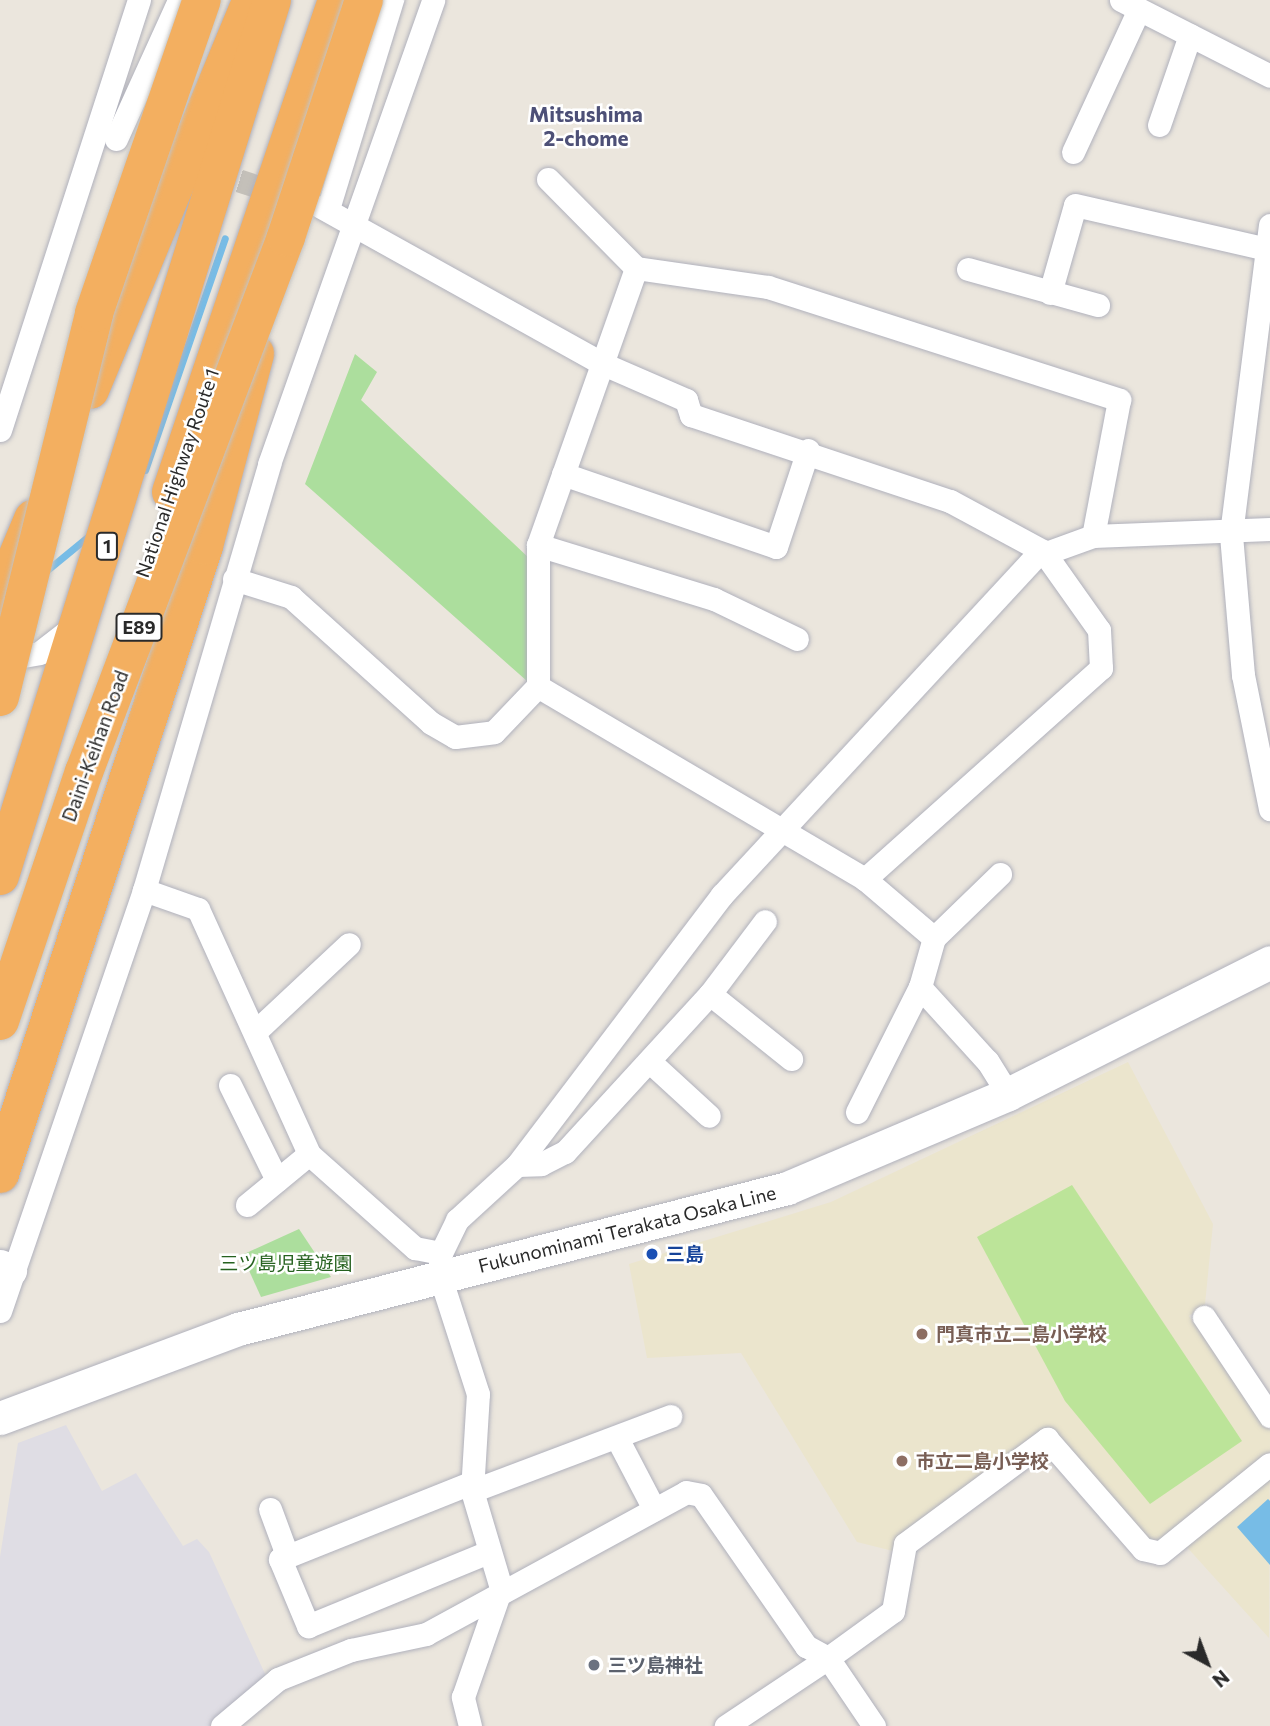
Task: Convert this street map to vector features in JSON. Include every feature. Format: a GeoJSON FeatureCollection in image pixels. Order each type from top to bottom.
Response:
{"type":"FeatureCollection","features":[{"type":"Feature","properties":{"kind":"highway"},"geometry":{"type":"LineString","coordinates":[[0,697],[94,313],[202,0]]}},
{"type":"Feature","properties":{"kind":"highway"},"geometry":{"type":"LineString","coordinates":[[0,598],[84,407],[118,308],[253,0]]}},
{"type":"Feature","properties":{"kind":"highway","name":"1"},"geometry":{"type":"LineString","coordinates":[[0,876],[86,614],[272,0]]}},
{"type":"Feature","properties":{"kind":"highway","name":"National Highway Route 1"},"geometry":{"type":"LineString","coordinates":[[0,984],[337,0]]}},
{"type":"Feature","properties":{"kind":"highway","name":"Daini-Keihan Road"},"geometry":{"type":"LineString","coordinates":[[0,1021],[84,772],[286,237],[364,0]]}},
{"type":"Feature","properties":{"kind":"highway"},"geometry":{"type":"LineString","coordinates":[[0,1174],[204,546],[257,348],[286,155]]}},
{"type":"Feature","properties":{"kind":"main road","name":"Fukunominami Terakata Osaka Line"},"geometry":{"type":"LineString","coordinates":[[0,1418],[238,1329],[440,1264],[787,1188],[1008,1094],[1270,962]]}},
{"type":"Feature","properties":{"kind":"street"},"geometry":{"type":"LineString","coordinates":[[115,139],[139,0]]}},
{"type":"Feature","properties":{"kind":"street"},"geometry":{"type":"LineString","coordinates":[[0,430],[115,139],[179,0]]}},
{"type":"Feature","properties":{"kind":"street"},"geometry":{"type":"LineString","coordinates":[[392,0],[324,208],[354,222],[601,363],[686,400],[691,415],[808,450],[950,501],[1043,551],[1099,630],[1101,668],[865,879]]}},
{"type":"Feature","properties":{"kind":"street"},"geometry":{"type":"LineString","coordinates":[[0,1311],[5,1268],[47,1184],[144,890],[234,579],[354,222],[433,0]]}},
{"type":"Feature","properties":{"kind":"street"},"geometry":{"type":"LineString","coordinates":[[1073,152],[1130,5],[1270,76]]}},
{"type":"Feature","properties":{"kind":"street"},"geometry":{"type":"LineString","coordinates":[[1158,125],[1190,34]]}},
{"type":"Feature","properties":{"kind":"street"},"geometry":{"type":"LineString","coordinates":[[548,179],[636,268],[768,287],[1119,400],[1093,536]]}},
{"type":"Feature","properties":{"kind":"street"},"geometry":{"type":"LineString","coordinates":[[1050,293],[1074,205],[1267,249]]}},
{"type":"Feature","properties":{"kind":"street"},"geometry":{"type":"LineString","coordinates":[[1270,225],[1231,536],[1243,675],[1270,808]]}},
{"type":"Feature","properties":{"kind":"street"},"geometry":{"type":"LineString","coordinates":[[234,579],[302,604],[431,723],[455,737],[494,732],[538,686],[538,545],[636,268]]}},
{"type":"Feature","properties":{"kind":"street"},"geometry":{"type":"LineString","coordinates":[[968,270],[1098,305]]}},
{"type":"Feature","properties":{"kind":"street"},"geometry":{"type":"LineString","coordinates":[[563,474],[776,547],[808,450]]}},
{"type":"Feature","properties":{"kind":"street"},"geometry":{"type":"LineString","coordinates":[[470,1726],[463,1697],[501,1588],[486,1553],[472,1486],[478,1394],[440,1264],[457,1220],[517,1165],[722,895],[942,651],[1043,551],[1093,536],[1231,536],[1270,529]]}},
{"type":"Feature","properties":{"kind":"street"},"geometry":{"type":"LineString","coordinates":[[538,545],[714,599],[797,639]]}},
{"type":"Feature","properties":{"kind":"street"},"geometry":{"type":"LineString","coordinates":[[0,660],[39,653],[86,614]]}},
{"type":"Feature","properties":{"kind":"street"},"geometry":{"type":"LineString","coordinates":[[538,686],[865,879],[934,938]]}},
{"type":"Feature","properties":{"kind":"street"},"geometry":{"type":"LineString","coordinates":[[857,1112],[920,987],[934,938],[1000,874]]}},
{"type":"Feature","properties":{"kind":"street"},"geometry":{"type":"LineString","coordinates":[[144,890],[198,909],[256,1031],[309,1154],[415,1248],[440,1264]]}},
{"type":"Feature","properties":{"kind":"street"},"geometry":{"type":"LineString","coordinates":[[517,1165],[541,1164],[565,1152],[710,994],[765,921]]}},
{"type":"Feature","properties":{"kind":"street"},"geometry":{"type":"LineString","coordinates":[[256,1031],[349,944]]}},
{"type":"Feature","properties":{"kind":"street"},"geometry":{"type":"LineString","coordinates":[[920,987],[987,1061],[1008,1094]]}},
{"type":"Feature","properties":{"kind":"street"},"geometry":{"type":"LineString","coordinates":[[710,994],[791,1059]]}},
{"type":"Feature","properties":{"kind":"street"},"geometry":{"type":"LineString","coordinates":[[649,1061],[709,1116]]}},
{"type":"Feature","properties":{"kind":"street"},"geometry":{"type":"LineString","coordinates":[[230,1085],[277,1180]]}},
{"type":"Feature","properties":{"kind":"street"},"geometry":{"type":"LineString","coordinates":[[247,1205],[309,1154]]}},
{"type":"Feature","properties":{"kind":"street"},"geometry":{"type":"LineString","coordinates":[[1204,1317],[1270,1416]]}},
{"type":"Feature","properties":{"kind":"street"},"geometry":{"type":"LineString","coordinates":[[486,1553],[308,1626],[280,1559],[472,1486],[618,1440],[670,1416]]}},
{"type":"Feature","properties":{"kind":"street"},"geometry":{"type":"LineString","coordinates":[[726,1726],[828,1658],[892,1611],[905,1544],[1047,1439],[1143,1549],[1160,1553],[1270,1464]]}},
{"type":"Feature","properties":{"kind":"street"},"geometry":{"type":"LineString","coordinates":[[618,1440],[654,1509]]}},
{"type":"Feature","properties":{"kind":"street"},"geometry":{"type":"LineString","coordinates":[[222,1726],[278,1679],[351,1650],[426,1634],[501,1588],[686,1492],[701,1495],[806,1647],[828,1658],[874,1726]]}},
{"type":"Feature","properties":{"kind":"street"},"geometry":{"type":"LineString","coordinates":[[270,1509],[287,1555]]}},
{"type":"Feature","properties":{"kind":"shaded area","name":"門真市立二島小学校"},"geometry":{"type":"Polygon","coordinates":[[[1128,1062],[1213,1224],[1205,1304],[1189,1316],[1270,1430],[1269,1638],[1185,1545],[1146,1539],[1047,1430],[897,1552],[857,1542],[741,1353],[647,1358],[629,1264],[831,1202],[1128,1062]]]}},
{"type":"Feature","properties":{"kind":"shaded area"},"geometry":{"type":"Polygon","coordinates":[[[66,1425],[102,1491],[136,1473],[183,1546],[197,1539],[209,1552],[266,1676],[209,1726],[0,1726],[0,1557],[18,1443],[66,1425]]]}},
{"type":"Feature","properties":{"kind":"green space"},"geometry":{"type":"Polygon","coordinates":[[[355,354],[377,372],[361,400],[529,558],[527,681],[305,484],[355,354]]]}},
{"type":"Feature","properties":{"kind":"green space"},"geometry":{"type":"Polygon","coordinates":[[[1072,1185],[1242,1441],[1150,1504],[1065,1401],[977,1237],[1072,1185]]]}},
{"type":"Feature","properties":{"kind":"green space","name":"三ツ島児童遊園"},"geometry":{"type":"Polygon","coordinates":[[[299,1229],[331,1277],[261,1297],[242,1255],[299,1229]]]}},
{"type":"Feature","properties":{"kind":"water"},"geometry":{"type":"Polygon","coordinates":[[[1268,1499],[1270,1501],[1270,1565],[1237,1527],[1268,1499]]]}},
{"type":"Feature","properties":{"kind":"waterway"},"geometry":{"type":"LineString","coordinates":[[145,470],[225,238]]}},
{"type":"Feature","properties":{"kind":"waterway"},"geometry":{"type":"LineString","coordinates":[[46,571],[91,534]]}},
{"type":"Feature","properties":{"kind":"tunnel"},"geometry":{"type":"LineString","coordinates":[[207,170],[281,194]]}},
{"type":"Feature","properties":{"kind":"place","name":"三島"},"geometry":{"type":"Point","coordinates":[652,1254]}},
{"type":"Feature","properties":{"kind":"place","name":"門真市立二島小学校"},"geometry":{"type":"Point","coordinates":[922,1334]}},
{"type":"Feature","properties":{"kind":"place","name":"市立二島小学校"},"geometry":{"type":"Point","coordinates":[902,1461]}},
{"type":"Feature","properties":{"kind":"place","name":"三ツ島神社"},"geometry":{"type":"Point","coordinates":[594,1665]}},
{"type":"Feature","properties":{"kind":"district","name":"Mitsushima 2-chome"},"geometry":{"type":"Point","coordinates":[586,126]}}]}
